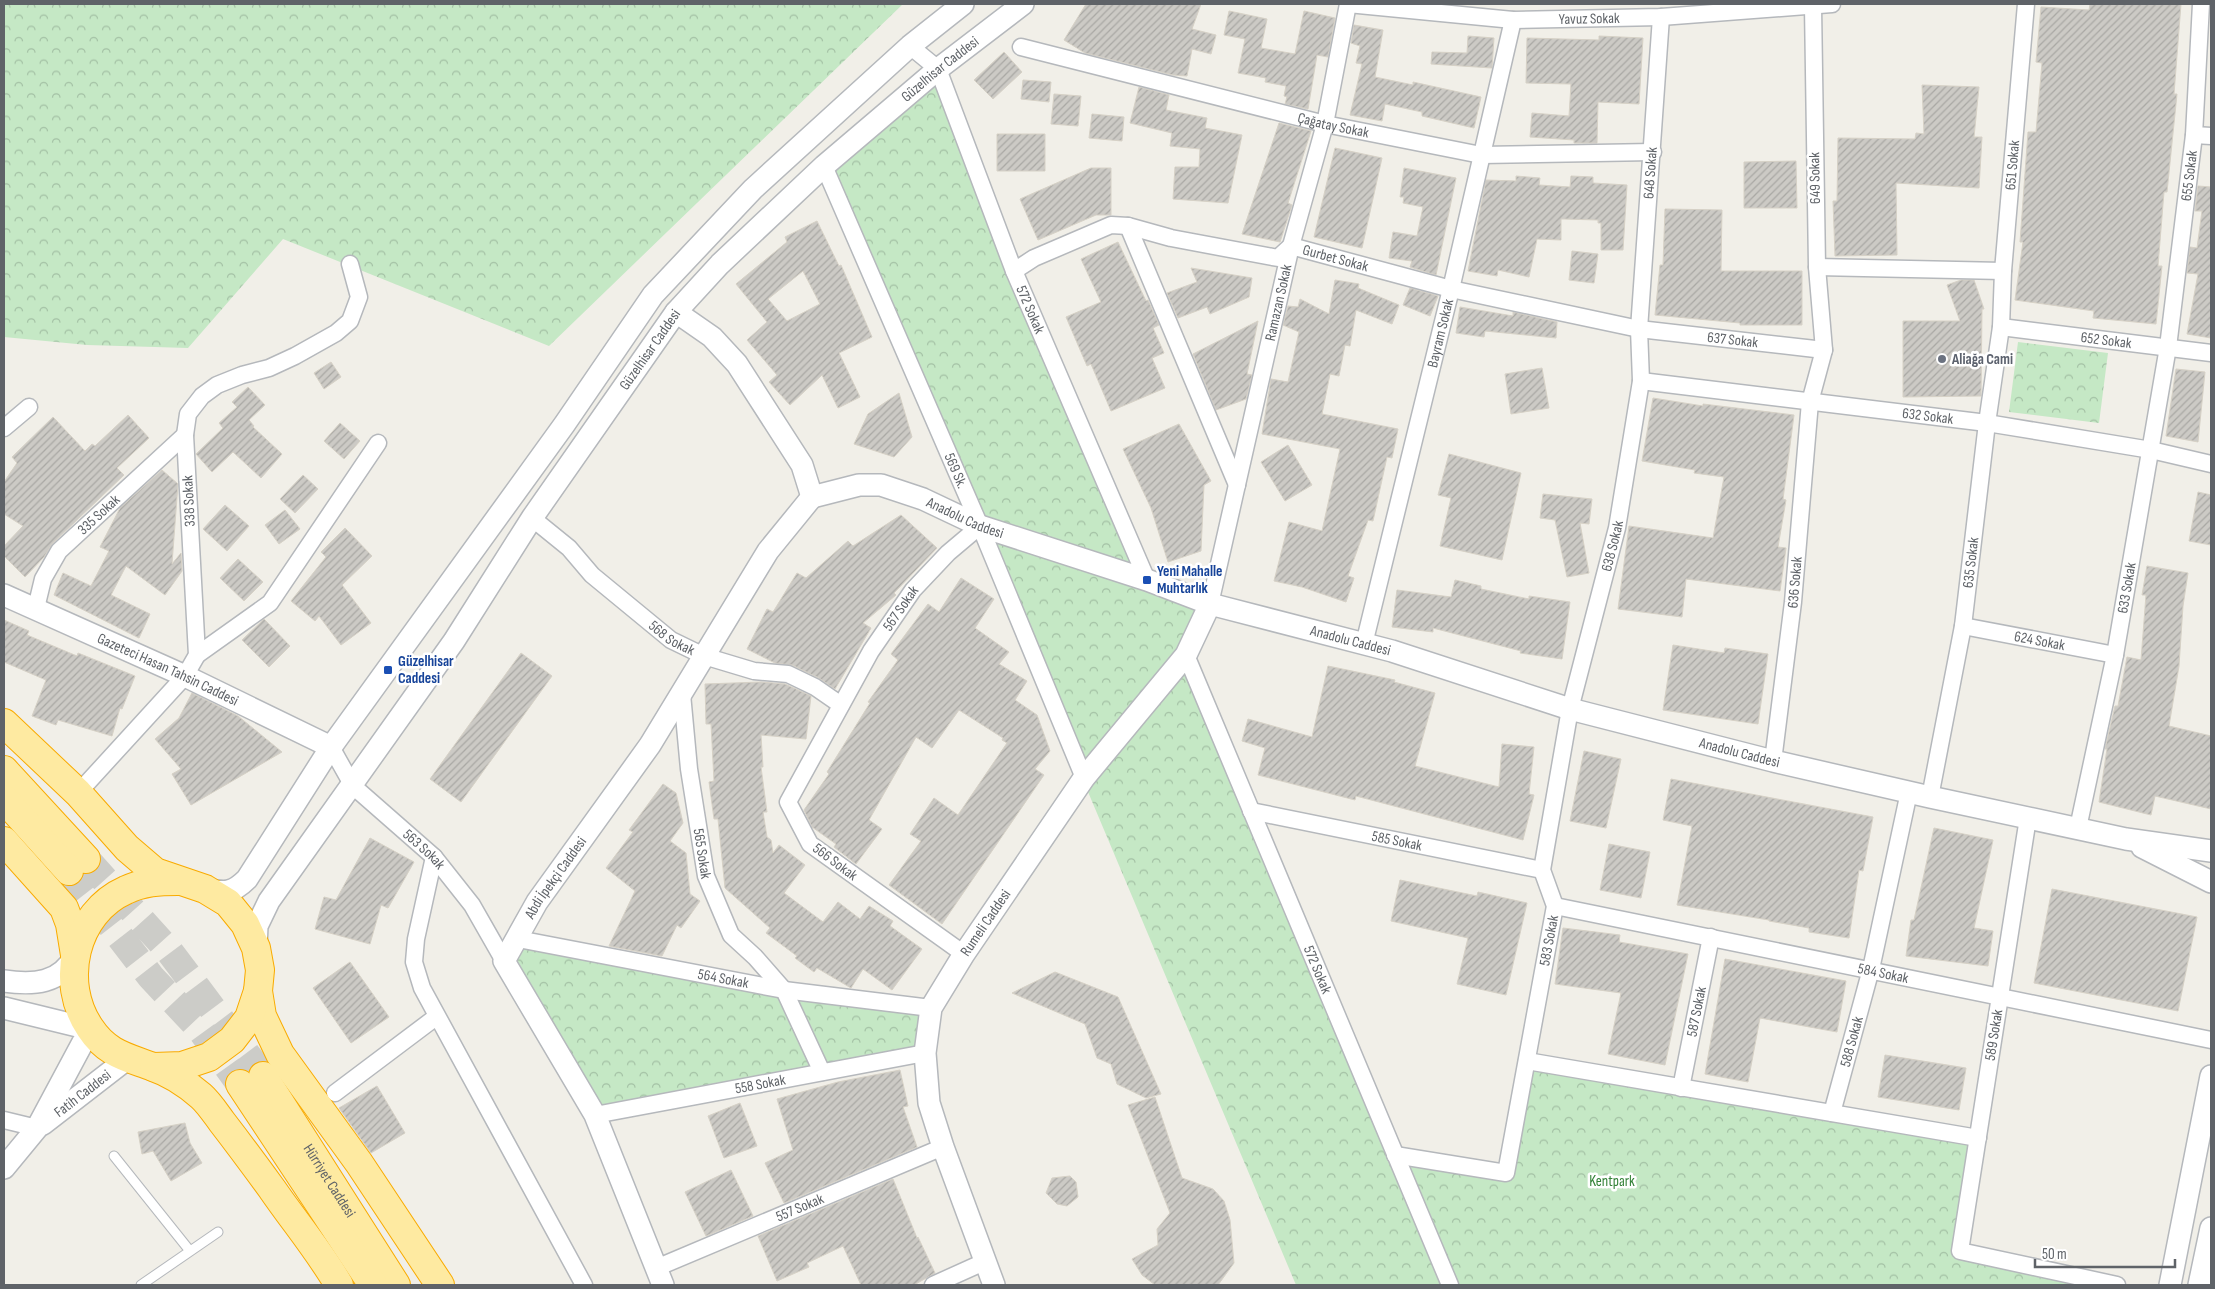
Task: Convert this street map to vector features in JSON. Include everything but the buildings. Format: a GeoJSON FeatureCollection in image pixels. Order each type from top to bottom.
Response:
{"type":"FeatureCollection","features":[{"type":"Feature","properties":{"kind":"highway"},"geometry":{"type":"LineString","coordinates":[[4,723],[78,793],[128,848],[155,872],[205,889],[228,903],[245,924],[256,948],[260,970],[258,991],[249,1018],[232,1040],[209,1057],[182,1066],[154,1067]]}},
{"type":"Feature","properties":{"kind":"highway"},"geometry":{"type":"LineString","coordinates":[[4,770],[77,865],[4,799]]}},
{"type":"Feature","properties":{"kind":"highway"},"geometry":{"type":"LineString","coordinates":[[4,841],[64,908],[70,924],[75,955],[73,980],[78,1006],[90,1029],[106,1046],[127,1059],[154,1067],[179,1079],[203,1098],[245,1151],[339,1285]]}},
{"type":"Feature","properties":{"kind":"highway"},"geometry":{"type":"LineString","coordinates":[[75,955],[85,928],[102,906],[125,890],[152,882],[179,881]]}},
{"type":"Feature","properties":{"kind":"highway"},"geometry":{"type":"LineString","coordinates":[[258,991],[262,1016],[280,1054],[359,1163],[440,1285]]}},
{"type":"Feature","properties":{"kind":"highway","name":"Hürriyet Caddesi"},"geometry":{"type":"LineString","coordinates":[[373,1285],[251,1080],[396,1285]]}},
{"type":"Feature","properties":{"kind":"street","name":"Güzelhisar Caddesi"},"geometry":{"type":"LineString","coordinates":[[205,889],[225,893],[238,888],[247,879],[331,747],[564,425],[653,295],[753,189],[910,46],[963,4]]}},
{"type":"Feature","properties":{"kind":"street","name":"Güzelhisar Caddesi"},"geometry":{"type":"LineString","coordinates":[[256,948],[257,926],[269,901],[454,641],[532,518],[676,312],[720,264],[824,166],[938,69],[1023,4]]}},
{"type":"Feature","properties":{"kind":"street","name":"Yavuz Sokak"},"geometry":{"type":"LineString","coordinates":[[1348,4],[1513,20],[1661,17],[1721,8],[1832,4]]}},
{"type":"Feature","properties":{"kind":"street","name":"Ramazan Sokak"},"geometry":{"type":"LineString","coordinates":[[1210,604],[1291,246],[1326,124],[1348,4]]}},
{"type":"Feature","properties":{"kind":"street","name":"651 Sokak"},"geometry":{"type":"LineString","coordinates":[[2001,327],[2003,271],[2026,4]]}},
{"type":"Feature","properties":{"kind":"street","name":"649 Sokak"},"geometry":{"type":"LineString","coordinates":[[1813,6],[1817,267],[1824,350]]}},
{"type":"Feature","properties":{"kind":"street","name":"655 Sokak"},"geometry":{"type":"LineString","coordinates":[[2168,346],[2194,134],[2204,13]]}},
{"type":"Feature","properties":{"kind":"street","name":"648 Sokak"},"geometry":{"type":"LineString","coordinates":[[1641,381],[1639,329],[1653,152],[1661,17]]}},
{"type":"Feature","properties":{"kind":"street","name":"Bayram Sokak"},"geometry":{"type":"LineString","coordinates":[[1364,644],[1451,289],[1513,20]]}},
{"type":"Feature","properties":{"kind":"street","name":"572 Sokak"},"geometry":{"type":"LineString","coordinates":[[910,46],[938,69],[1014,271],[1147,580]]}},
{"type":"Feature","properties":{"kind":"street","name":"Çağatay Sokak"},"geometry":{"type":"LineString","coordinates":[[1021,48],[1326,124],[1482,155],[1653,152]]}},
{"type":"Feature","properties":{"kind":"street"},"geometry":{"type":"LineString","coordinates":[[2194,134],[2211,136]]}},
{"type":"Feature","properties":{"kind":"street","name":"569 Sk."},"geometry":{"type":"LineString","coordinates":[[824,166],[980,526],[1084,778]]}},
{"type":"Feature","properties":{"kind":"street","name":"Gurbet Sokak"},"geometry":{"type":"LineString","coordinates":[[1014,271],[1034,258],[1111,225],[1128,226],[1171,238],[1278,258],[1291,246],[1451,289],[1639,329]]}},
{"type":"Feature","properties":{"kind":"street"},"geometry":{"type":"LineString","coordinates":[[1128,226],[1238,485]]}},
{"type":"Feature","properties":{"kind":"street","name":"338 Sokak"},"geometry":{"type":"LineString","coordinates":[[197,655],[185,435],[188,414],[202,396],[217,385],[242,375],[269,368],[294,356],[336,333],[350,321],[359,297],[350,264]]}},
{"type":"Feature","properties":{"kind":"street"},"geometry":{"type":"LineString","coordinates":[[1817,267],[2003,271]]}},
{"type":"Feature","properties":{"kind":"street"},"geometry":{"type":"LineString","coordinates":[[676,312],[712,338],[737,364],[802,465],[812,497]]}},
{"type":"Feature","properties":{"kind":"street","name":"652 Sokak"},"geometry":{"type":"LineString","coordinates":[[2001,327],[2168,346],[2211,353]]}},
{"type":"Feature","properties":{"kind":"street","name":"635 Sokak"},"geometry":{"type":"LineString","coordinates":[[1930,797],[1963,626],[1987,423],[2001,327]]}},
{"type":"Feature","properties":{"kind":"street","name":"637 Sokak"},"geometry":{"type":"LineString","coordinates":[[1639,329],[1824,350]]}},
{"type":"Feature","properties":{"kind":"street","name":"633 Sokak"},"geometry":{"type":"LineString","coordinates":[[2078,828],[2115,655],[2168,346]]}},
{"type":"Feature","properties":{"kind":"street","name":"636 Sokak"},"geometry":{"type":"LineString","coordinates":[[1773,761],[1793,602],[1810,402],[1824,350]]}},
{"type":"Feature","properties":{"kind":"street","name":"632 Sokak"},"geometry":{"type":"LineString","coordinates":[[1641,381],[1987,423],[2151,450],[2211,464]]}},
{"type":"Feature","properties":{"kind":"street","name":"638 Sokak"},"geometry":{"type":"LineString","coordinates":[[1570,709],[1617,528],[1641,381]]}},
{"type":"Feature","properties":{"kind":"street"},"geometry":{"type":"LineString","coordinates":[[4,428],[29,407]]}},
{"type":"Feature","properties":{"kind":"street","name":"335 Sokak"},"geometry":{"type":"LineString","coordinates":[[36,608],[43,579],[59,551],[185,435]]}},
{"type":"Feature","properties":{"kind":"street"},"geometry":{"type":"LineString","coordinates":[[78,793],[185,676],[197,655],[270,603],[378,442]]}},
{"type":"Feature","properties":{"kind":"street","name":"Anadolu Caddesi"},"geometry":{"type":"LineString","coordinates":[[812,497],[859,485],[881,485],[923,498],[980,526],[1147,580],[1210,604],[1392,652],[1570,709],[1773,761],[1930,797],[2126,839],[2211,850]]}},
{"type":"Feature","properties":{"kind":"street","name":"Abdi İpekçi Caddesi"},"geometry":{"type":"LineString","coordinates":[[504,961],[537,902],[650,745],[768,551],[812,497]]}},
{"type":"Feature","properties":{"kind":"street","name":"568 Sokak"},"geometry":{"type":"LineString","coordinates":[[532,518],[569,548],[592,575],[671,640],[704,656],[754,671],[788,674],[815,687],[841,705]]}},
{"type":"Feature","properties":{"kind":"street","name":"567 Sokak"},"geometry":{"type":"LineString","coordinates":[[841,705],[872,651],[913,590],[948,553],[980,526]]}},
{"type":"Feature","properties":{"kind":"street","name":"Gazeteci Hasan Tahsin Caddesi"},"geometry":{"type":"LineString","coordinates":[[4,595],[185,676],[331,747]]}},
{"type":"Feature","properties":{"kind":"street","name":"Rumeli Caddesi"},"geometry":{"type":"LineString","coordinates":[[994,1285],[984,1262],[929,1103],[925,1053],[931,1008],[964,954],[1084,778],[1186,655],[1210,604]]}},
{"type":"Feature","properties":{"kind":"street","name":"624 Sokak"},"geometry":{"type":"LineString","coordinates":[[1963,626],[2115,655]]}},
{"type":"Feature","properties":{"kind":"street","name":"572 Sokak"},"geometry":{"type":"LineString","coordinates":[[1186,655],[1450,1285]]}},
{"type":"Feature","properties":{"kind":"street","name":"565 Sokak"},"geometry":{"type":"LineString","coordinates":[[682,694],[689,770],[706,876],[731,935],[784,990],[822,1072]]}},
{"type":"Feature","properties":{"kind":"street","name":"566 Sokak"},"geometry":{"type":"LineString","coordinates":[[841,705],[788,802],[810,844],[964,954]]}},
{"type":"Feature","properties":{"kind":"street","name":"583 Sokak"},"geometry":{"type":"LineString","coordinates":[[1395,1155],[1506,1173],[1555,906],[1542,870],[1570,709]]}},
{"type":"Feature","properties":{"kind":"street","name":"563 Sokak"},"geometry":{"type":"LineString","coordinates":[[331,747],[352,786],[434,857],[472,905],[504,961]]}},
{"type":"Feature","properties":{"kind":"street","name":"588 Sokak"},"geometry":{"type":"LineString","coordinates":[[1832,1113],[1872,969],[1909,792]]}},
{"type":"Feature","properties":{"kind":"street","name":"585 Sokak"},"geometry":{"type":"LineString","coordinates":[[1251,811],[1542,870]]}},
{"type":"Feature","properties":{"kind":"street","name":"589 Sokak"},"geometry":{"type":"LineString","coordinates":[[2028,818],[1960,1251],[2117,1285]]}},
{"type":"Feature","properties":{"kind":"street","name":"Anadolu Caddesi"},"geometry":{"type":"LineString","coordinates":[[2126,839],[2211,882]]}},
{"type":"Feature","properties":{"kind":"street"},"geometry":{"type":"LineString","coordinates":[[434,857],[416,939],[414,962],[422,988],[436,1017],[584,1285]]}},
{"type":"Feature","properties":{"kind":"street","name":"584 Sokak"},"geometry":{"type":"LineString","coordinates":[[1555,906],[2000,995],[2211,1040]]}},
{"type":"Feature","properties":{"kind":"street","name":"587 Sokak"},"geometry":{"type":"LineString","coordinates":[[1681,1088],[1711,937]]}},
{"type":"Feature","properties":{"kind":"street","name":"564 Sokak"},"geometry":{"type":"LineString","coordinates":[[518,939],[784,990],[931,1008]]}},
{"type":"Feature","properties":{"kind":"street"},"geometry":{"type":"LineString","coordinates":[[4,981],[30,983],[48,980],[62,974],[71,964],[75,955]]}},
{"type":"Feature","properties":{"kind":"street"},"geometry":{"type":"LineString","coordinates":[[504,961],[595,1115],[660,1277]]}},
{"type":"Feature","properties":{"kind":"street"},"geometry":{"type":"LineString","coordinates":[[4,1008],[90,1029]]}},
{"type":"Feature","properties":{"kind":"street"},"geometry":{"type":"LineString","coordinates":[[335,1093],[436,1017]]}},
{"type":"Feature","properties":{"kind":"street","name":"Fatih Caddesi"},"geometry":{"type":"LineString","coordinates":[[4,1168],[37,1128],[90,1029]]}},
{"type":"Feature","properties":{"kind":"street","name":"558 Sokak"},"geometry":{"type":"LineString","coordinates":[[595,1115],[925,1053]]}},
{"type":"Feature","properties":{"kind":"street","name":"Fatih Caddesi"},"geometry":{"type":"LineString","coordinates":[[37,1128],[127,1059]]}},
{"type":"Feature","properties":{"kind":"street"},"geometry":{"type":"LineString","coordinates":[[1527,1061],[1978,1138]]}},
{"type":"Feature","properties":{"kind":"street"},"geometry":{"type":"LineString","coordinates":[[2170,1285],[2211,1076]]}},
{"type":"Feature","properties":{"kind":"street"},"geometry":{"type":"LineString","coordinates":[[4,1120],[37,1128]]}},
{"type":"Feature","properties":{"kind":"street","name":"557 Sokak"},"geometry":{"type":"LineString","coordinates":[[660,1277],[943,1147]]}},
{"type":"Feature","properties":{"kind":"street"},"geometry":{"type":"LineString","coordinates":[[2199,1285],[2211,1228]]}},
{"type":"Feature","properties":{"kind":"street"},"geometry":{"type":"LineString","coordinates":[[934,1285],[984,1262]]}},
{"type":"Feature","properties":{"kind":"lane"},"geometry":{"type":"LineString","coordinates":[[114,1156],[190,1251]]}},
{"type":"Feature","properties":{"kind":"lane"},"geometry":{"type":"LineString","coordinates":[[141,1285],[218,1232]]}},
{"type":"Feature","properties":{"kind":"green space"},"geometry":{"type":"Polygon","coordinates":[[[4,4],[903,4],[549,346],[283,239],[188,348],[87,345],[4,337],[4,4]]]}},
{"type":"Feature","properties":{"kind":"green space","name":"Kentpark"},"geometry":{"type":"Polygon","coordinates":[[[938,69],[1147,580],[1210,604],[1186,655],[1395,1155],[1506,1172],[1527,1061],[1978,1138],[1960,1251],[2117,1285],[1296,1285],[824,166],[938,69]]]}},
{"type":"Feature","properties":{"kind":"green space"},"geometry":{"type":"Polygon","coordinates":[[[2018,342],[2108,353],[2099,423],[2009,412],[2018,342]]]}},
{"type":"Feature","properties":{"kind":"green space"},"geometry":{"type":"Polygon","coordinates":[[[518,939],[931,1008],[925,1053],[595,1115],[504,961],[518,939]]]}},
{"type":"Feature","properties":{"kind":"tunnel"},"geometry":{"type":"LineString","coordinates":[[86,859],[170,952],[263,1076]]}},
{"type":"Feature","properties":{"kind":"tunnel"},"geometry":{"type":"LineString","coordinates":[[69,871],[151,977],[201,1030],[240,1084]]}},
{"type":"Feature","properties":{"kind":"place","name":"Aliağa Cami"},"geometry":{"type":"Point","coordinates":[1942,359]}},
{"type":"Feature","properties":{"kind":"place","name":"Yeni Mahalle Muhtarlık"},"geometry":{"type":"Point","coordinates":[1147,580]}},
{"type":"Feature","properties":{"kind":"place","name":"Güzelhisar Caddesi"},"geometry":{"type":"Point","coordinates":[388,670]}}]}
